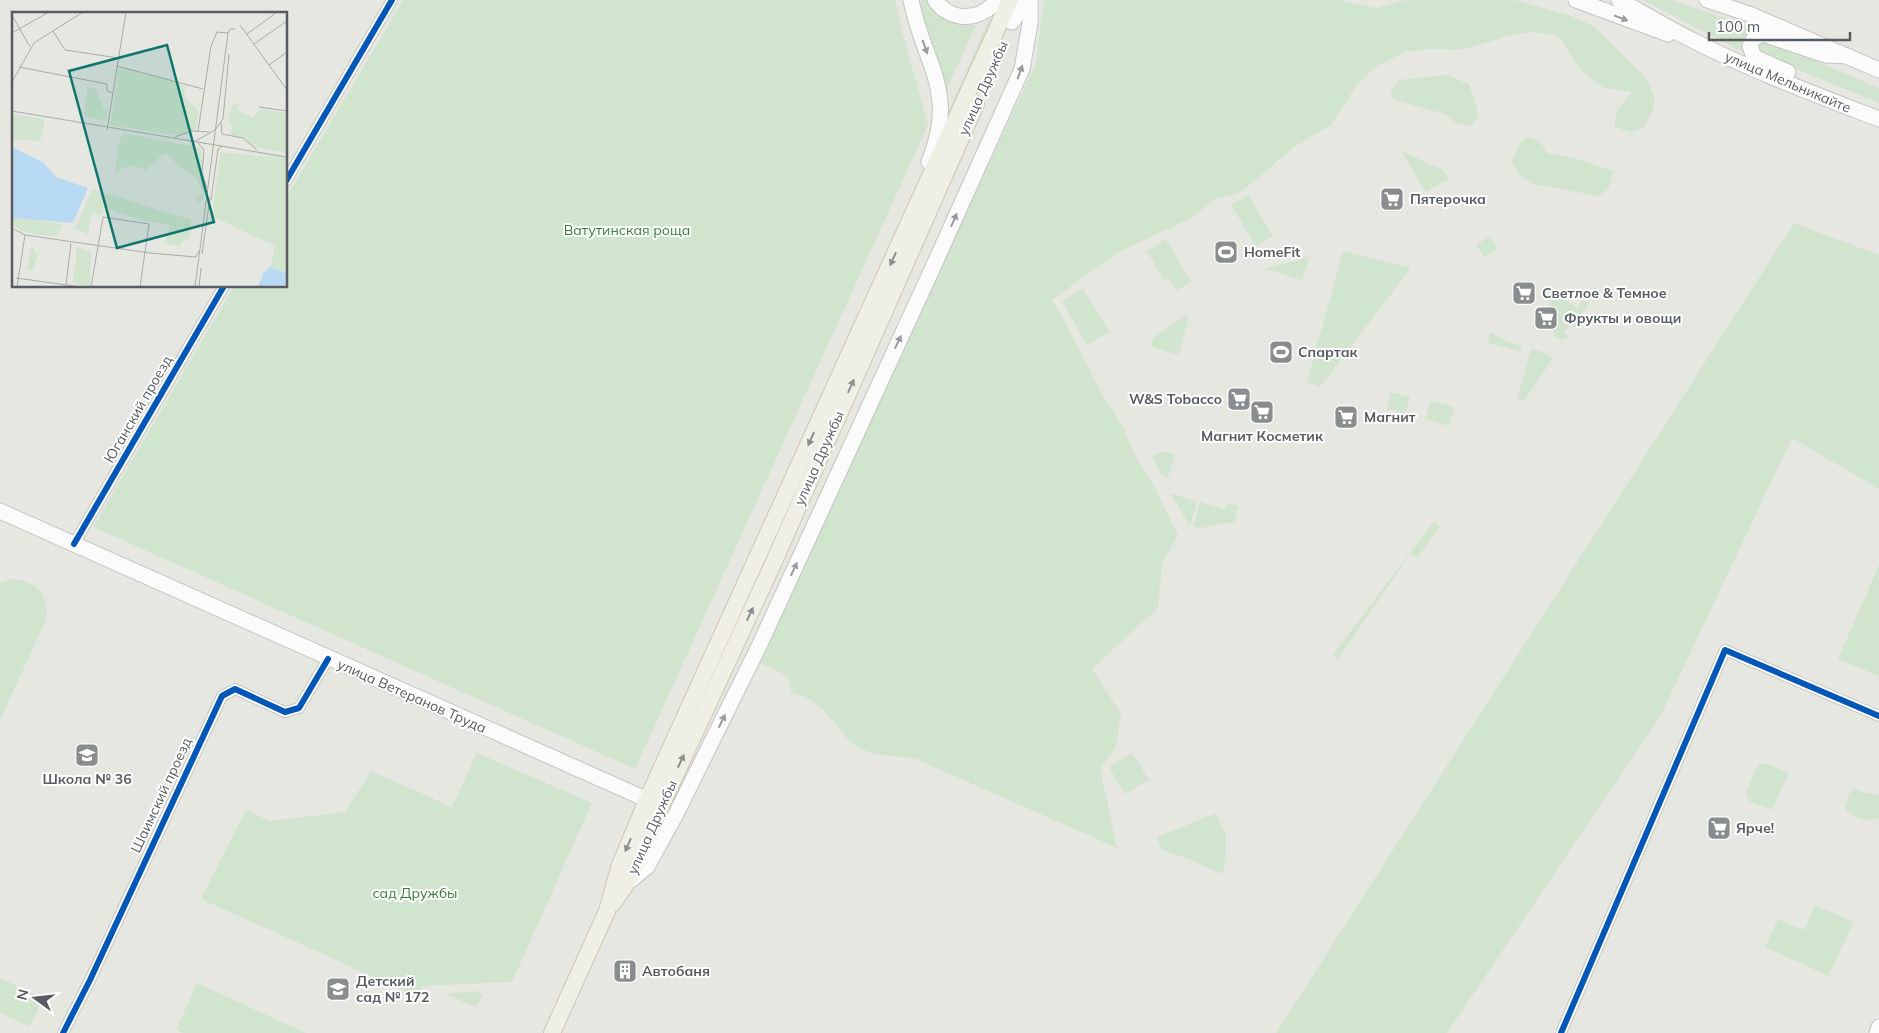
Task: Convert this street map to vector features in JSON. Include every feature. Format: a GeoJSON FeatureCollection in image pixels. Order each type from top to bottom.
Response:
{"type":"FeatureCollection","features":[{"type":"Feature","properties":{"kind":"main road"},"geometry":{"type":"LineString","coordinates":[[912,0],[915,19],[939,83],[942,103],[939,135],[919,188],[913,215]]}},
{"type":"Feature","properties":{"kind":"main road"},"geometry":{"type":"LineString","coordinates":[[935,0],[946,11],[966,17],[982,13],[997,0]]}},
{"type":"Feature","properties":{"kind":"main road","name":"улица Дружбы"},"geometry":{"type":"LineString","coordinates":[[607,911],[627,883],[654,803],[913,215],[1010,0]]}},
{"type":"Feature","properties":{"kind":"main road","name":"улица Дружбы"},"geometry":{"type":"LineString","coordinates":[[552,1033],[607,911],[620,865],[654,803],[772,566],[1022,0]]}},
{"type":"Feature","properties":{"kind":"main road"},"geometry":{"type":"LineString","coordinates":[[1012,22],[1026,0]]}},
{"type":"Feature","properties":{"kind":"main road"},"geometry":{"type":"LineString","coordinates":[[627,883],[647,867],[677,812],[760,646],[934,265],[1022,69],[1030,23],[1030,0]]}},
{"type":"Feature","properties":{"kind":"main road"},"geometry":{"type":"LineString","coordinates":[[1576,0],[1656,31],[1696,42]]}},
{"type":"Feature","properties":{"kind":"main road","name":"улица Мельникайте"},"geometry":{"type":"LineString","coordinates":[[1619,0],[1696,42],[1822,98],[1875,118]]}},
{"type":"Feature","properties":{"kind":"main road"},"geometry":{"type":"LineString","coordinates":[[1706,0],[1749,14],[1879,70]]}},
{"type":"Feature","properties":{"kind":"main road"},"geometry":{"type":"LineString","coordinates":[[1727,0],[1749,14]]}},
{"type":"Feature","properties":{"kind":"main road"},"geometry":{"type":"LineString","coordinates":[[1848,56],[1825,55],[1763,34],[1754,38],[1750,46],[1754,56],[1838,94],[1875,118]]}},
{"type":"Feature","properties":{"kind":"main road","name":"улица Ветеранов Труда"},"geometry":{"type":"LineString","coordinates":[[0,511],[328,659],[677,812]]}},
{"type":"Feature","properties":{"kind":"main road"},"geometry":{"type":"LineString","coordinates":[[1877,1033],[1879,1027]]}},
{"type":"Feature","properties":{"kind":"street"},"geometry":{"type":"LineString","coordinates":[[288,178],[392,0]]}},
{"type":"Feature","properties":{"kind":"street","name":"Юганский проезд"},"geometry":{"type":"LineString","coordinates":[[74,544],[223,288]]}},
{"type":"Feature","properties":{"kind":"street"},"geometry":{"type":"LineString","coordinates":[[1561,1033],[1725,650],[1879,716]]}},
{"type":"Feature","properties":{"kind":"street","name":"Шаимский проезд"},"geometry":{"type":"LineString","coordinates":[[63,1033],[90,980],[222,696],[235,690],[285,712],[299,708],[328,659]]}},
{"type":"Feature","properties":{"kind":"green space","name":"Ватутинская роща"},"geometry":{"type":"Polygon","coordinates":[[[403,0],[895,0],[928,125],[635,769],[93,527],[233,288],[288,288],[288,195],[403,0]]]}},
{"type":"Feature","properties":{"kind":"green space"},"geometry":{"type":"Polygon","coordinates":[[[921,0],[927,0],[943,17],[954,23],[976,25],[946,91],[921,18],[921,0]]]}},
{"type":"Feature","properties":{"kind":"green space"},"geometry":{"type":"Polygon","coordinates":[[[1045,0],[1339,0],[1377,8],[1406,0],[1514,0],[1568,15],[1592,25],[1646,77],[1655,98],[1651,114],[1643,128],[1631,132],[1615,127],[1617,112],[1632,92],[1604,88],[1586,75],[1558,37],[1550,34],[1530,32],[1460,50],[1428,49],[1405,52],[1377,66],[1356,86],[1331,125],[1294,147],[1239,193],[1215,199],[1191,218],[1117,253],[1052,300],[1102,394],[1123,427],[1133,452],[1154,486],[1178,535],[1162,564],[1158,608],[1092,669],[1121,714],[1116,747],[1100,768],[1117,848],[916,759],[876,754],[860,749],[850,742],[822,708],[806,697],[791,693],[790,681],[780,672],[757,662],[1036,63],[1045,0]]]}},
{"type":"Feature","properties":{"kind":"green space"},"geometry":{"type":"Polygon","coordinates":[[[1643,0],[1672,0],[1753,28],[1744,38],[1743,52],[1643,0]]]}},
{"type":"Feature","properties":{"kind":"green space"},"geometry":{"type":"Polygon","coordinates":[[[994,17],[948,118],[949,110],[989,20],[994,17]]]}},
{"type":"Feature","properties":{"kind":"green space"},"geometry":{"type":"Polygon","coordinates":[[[1767,40],[1879,88],[1879,103],[1763,55],[1758,47],[1759,43],[1767,40]]]}},
{"type":"Feature","properties":{"kind":"green space"},"geometry":{"type":"Polygon","coordinates":[[[1447,75],[1469,84],[1479,116],[1471,126],[1454,122],[1445,114],[1395,100],[1390,93],[1399,80],[1447,75]]]}},
{"type":"Feature","properties":{"kind":"green space"},"geometry":{"type":"Polygon","coordinates":[[[1525,137],[1540,141],[1547,153],[1574,158],[1613,171],[1609,188],[1599,196],[1533,184],[1520,176],[1511,162],[1517,148],[1525,137]]]}},
{"type":"Feature","properties":{"kind":"green space"},"geometry":{"type":"Polygon","coordinates":[[[1404,152],[1443,170],[1448,179],[1426,192],[1402,153],[1404,152]]]}},
{"type":"Feature","properties":{"kind":"green space"},"geometry":{"type":"Polygon","coordinates":[[[1248,195],[1273,236],[1256,246],[1231,205],[1248,195]]]}},
{"type":"Feature","properties":{"kind":"green space"},"geometry":{"type":"Polygon","coordinates":[[[1794,223],[1879,255],[1879,489],[1792,438],[1660,717],[1447,1033],[1276,1033],[1794,223]]]}},
{"type":"Feature","properties":{"kind":"green space"},"geometry":{"type":"Polygon","coordinates":[[[1490,236],[1498,249],[1484,257],[1476,245],[1490,236]]]}},
{"type":"Feature","properties":{"kind":"green space"},"geometry":{"type":"Polygon","coordinates":[[[1166,239],[1191,282],[1177,290],[1169,278],[1164,280],[1147,251],[1166,239]]]}},
{"type":"Feature","properties":{"kind":"green space"},"geometry":{"type":"Polygon","coordinates":[[[1343,251],[1411,268],[1320,387],[1307,382],[1343,251]]]}},
{"type":"Feature","properties":{"kind":"green space"},"geometry":{"type":"Polygon","coordinates":[[[1307,257],[1308,260],[1302,280],[1265,269],[1307,257]]]}},
{"type":"Feature","properties":{"kind":"green space"},"geometry":{"type":"Polygon","coordinates":[[[1083,288],[1109,332],[1087,345],[1062,301],[1083,288]]]}},
{"type":"Feature","properties":{"kind":"green space"},"geometry":{"type":"Polygon","coordinates":[[[1558,291],[1565,300],[1577,308],[1583,299],[1589,303],[1579,317],[1576,316],[1574,318],[1579,321],[1575,327],[1570,324],[1564,333],[1569,336],[1563,340],[1554,336],[1552,326],[1557,324],[1547,297],[1558,291]]]}},
{"type":"Feature","properties":{"kind":"green space"},"geometry":{"type":"Polygon","coordinates":[[[1186,315],[1189,316],[1179,355],[1151,347],[1153,338],[1186,315]]]}},
{"type":"Feature","properties":{"kind":"green space"},"geometry":{"type":"Polygon","coordinates":[[[1490,332],[1521,346],[1521,352],[1488,343],[1490,332]]]}},
{"type":"Feature","properties":{"kind":"green space"},"geometry":{"type":"Polygon","coordinates":[[[1531,349],[1543,352],[1553,358],[1524,401],[1517,399],[1531,349]]]}},
{"type":"Feature","properties":{"kind":"green space"},"geometry":{"type":"Polygon","coordinates":[[[1391,392],[1410,397],[1405,414],[1387,409],[1391,392]]]}},
{"type":"Feature","properties":{"kind":"green space"},"geometry":{"type":"Polygon","coordinates":[[[1430,401],[1454,407],[1449,426],[1425,419],[1430,401]]]}},
{"type":"Feature","properties":{"kind":"green space"},"geometry":{"type":"Polygon","coordinates":[[[1162,451],[1175,454],[1168,477],[1162,475],[1152,457],[1162,451]]]}},
{"type":"Feature","properties":{"kind":"green space"},"geometry":{"type":"Polygon","coordinates":[[[1170,493],[1197,502],[1190,526],[1170,493]]]}},
{"type":"Feature","properties":{"kind":"green space"},"geometry":{"type":"Polygon","coordinates":[[[1200,502],[1225,509],[1227,503],[1238,506],[1234,522],[1200,528],[1193,526],[1200,502]]]}},
{"type":"Feature","properties":{"kind":"green space"},"geometry":{"type":"Polygon","coordinates":[[[1434,521],[1440,526],[1418,557],[1410,554],[1338,659],[1333,655],[1434,521]]]}},
{"type":"Feature","properties":{"kind":"green space"},"geometry":{"type":"Polygon","coordinates":[[[1879,565],[1879,676],[1838,659],[1879,565]]]}},
{"type":"Feature","properties":{"kind":"green space"},"geometry":{"type":"Polygon","coordinates":[[[11,579],[27,582],[39,590],[45,603],[46,620],[0,720],[0,583],[11,579]]]}},
{"type":"Feature","properties":{"kind":"green space","name":"сад Дружбы"},"geometry":{"type":"Polygon","coordinates":[[[477,753],[592,803],[512,982],[422,986],[416,996],[201,899],[246,810],[270,821],[345,812],[371,771],[452,807],[477,753]]]}},
{"type":"Feature","properties":{"kind":"green space"},"geometry":{"type":"Polygon","coordinates":[[[1132,753],[1149,780],[1125,794],[1109,767],[1132,753]]]}},
{"type":"Feature","properties":{"kind":"green space"},"geometry":{"type":"Polygon","coordinates":[[[1765,763],[1789,773],[1772,810],[1749,801],[1746,792],[1758,765],[1765,763]]]}},
{"type":"Feature","properties":{"kind":"green space"},"geometry":{"type":"Polygon","coordinates":[[[1854,788],[1879,795],[1879,818],[1870,820],[1861,818],[1852,815],[1845,809],[1850,792],[1854,788]]]}},
{"type":"Feature","properties":{"kind":"green space"},"geometry":{"type":"Polygon","coordinates":[[[1216,813],[1226,836],[1225,865],[1222,874],[1184,857],[1162,850],[1157,837],[1216,813]]]}},
{"type":"Feature","properties":{"kind":"green space"},"geometry":{"type":"Polygon","coordinates":[[[1815,905],[1853,922],[1829,976],[1765,947],[1778,919],[1804,930],[1815,905]]]}},
{"type":"Feature","properties":{"kind":"green space"},"geometry":{"type":"Polygon","coordinates":[[[0,978],[43,998],[30,1027],[0,1013],[0,978]]]}},
{"type":"Feature","properties":{"kind":"green space"},"geometry":{"type":"Polygon","coordinates":[[[197,983],[306,1033],[183,1033],[176,1030],[197,983]]]}},
{"type":"Feature","properties":{"kind":"green space"},"geometry":{"type":"Polygon","coordinates":[[[476,991],[483,995],[476,1007],[444,994],[476,991]]]}},
{"type":"Feature","properties":{"kind":"cycle path"},"geometry":{"type":"LineString","coordinates":[[288,178],[392,0]]}},
{"type":"Feature","properties":{"kind":"cycle path"},"geometry":{"type":"LineString","coordinates":[[74,544],[223,288]]}},
{"type":"Feature","properties":{"kind":"cycle path"},"geometry":{"type":"LineString","coordinates":[[1561,1033],[1725,650],[1879,716]]}},
{"type":"Feature","properties":{"kind":"cycle path"},"geometry":{"type":"LineString","coordinates":[[63,1033],[90,980],[222,696],[235,689],[285,712],[299,708],[328,659]]}},
{"type":"Feature","properties":{"kind":"place","name":"Пятерочка"},"geometry":{"type":"Point","coordinates":[1392,199]}},
{"type":"Feature","properties":{"kind":"place","name":"HomeFit"},"geometry":{"type":"Point","coordinates":[1226,252]}},
{"type":"Feature","properties":{"kind":"place","name":"Светлое & Темное"},"geometry":{"type":"Point","coordinates":[1524,293]}},
{"type":"Feature","properties":{"kind":"place","name":"Фрукты и овощи"},"geometry":{"type":"Point","coordinates":[1546,318]}},
{"type":"Feature","properties":{"kind":"place","name":"Спартак"},"geometry":{"type":"Point","coordinates":[1281,352]}},
{"type":"Feature","properties":{"kind":"place","name":"W&S Tobacco"},"geometry":{"type":"Point","coordinates":[1239,399]}},
{"type":"Feature","properties":{"kind":"place","name":"Магнит Косметик"},"geometry":{"type":"Point","coordinates":[1262,412]}},
{"type":"Feature","properties":{"kind":"place","name":"Магнит"},"geometry":{"type":"Point","coordinates":[1346,417]}},
{"type":"Feature","properties":{"kind":"place","name":"Школа № 36"},"geometry":{"type":"Point","coordinates":[87,755]}},
{"type":"Feature","properties":{"kind":"place","name":"Ярче!"},"geometry":{"type":"Point","coordinates":[1719,828]}},
{"type":"Feature","properties":{"kind":"place","name":"Автобаня"},"geometry":{"type":"Point","coordinates":[625,971]}},
{"type":"Feature","properties":{"kind":"place","name":"Детский сад № 172"},"geometry":{"type":"Point","coordinates":[338,989]}}]}
